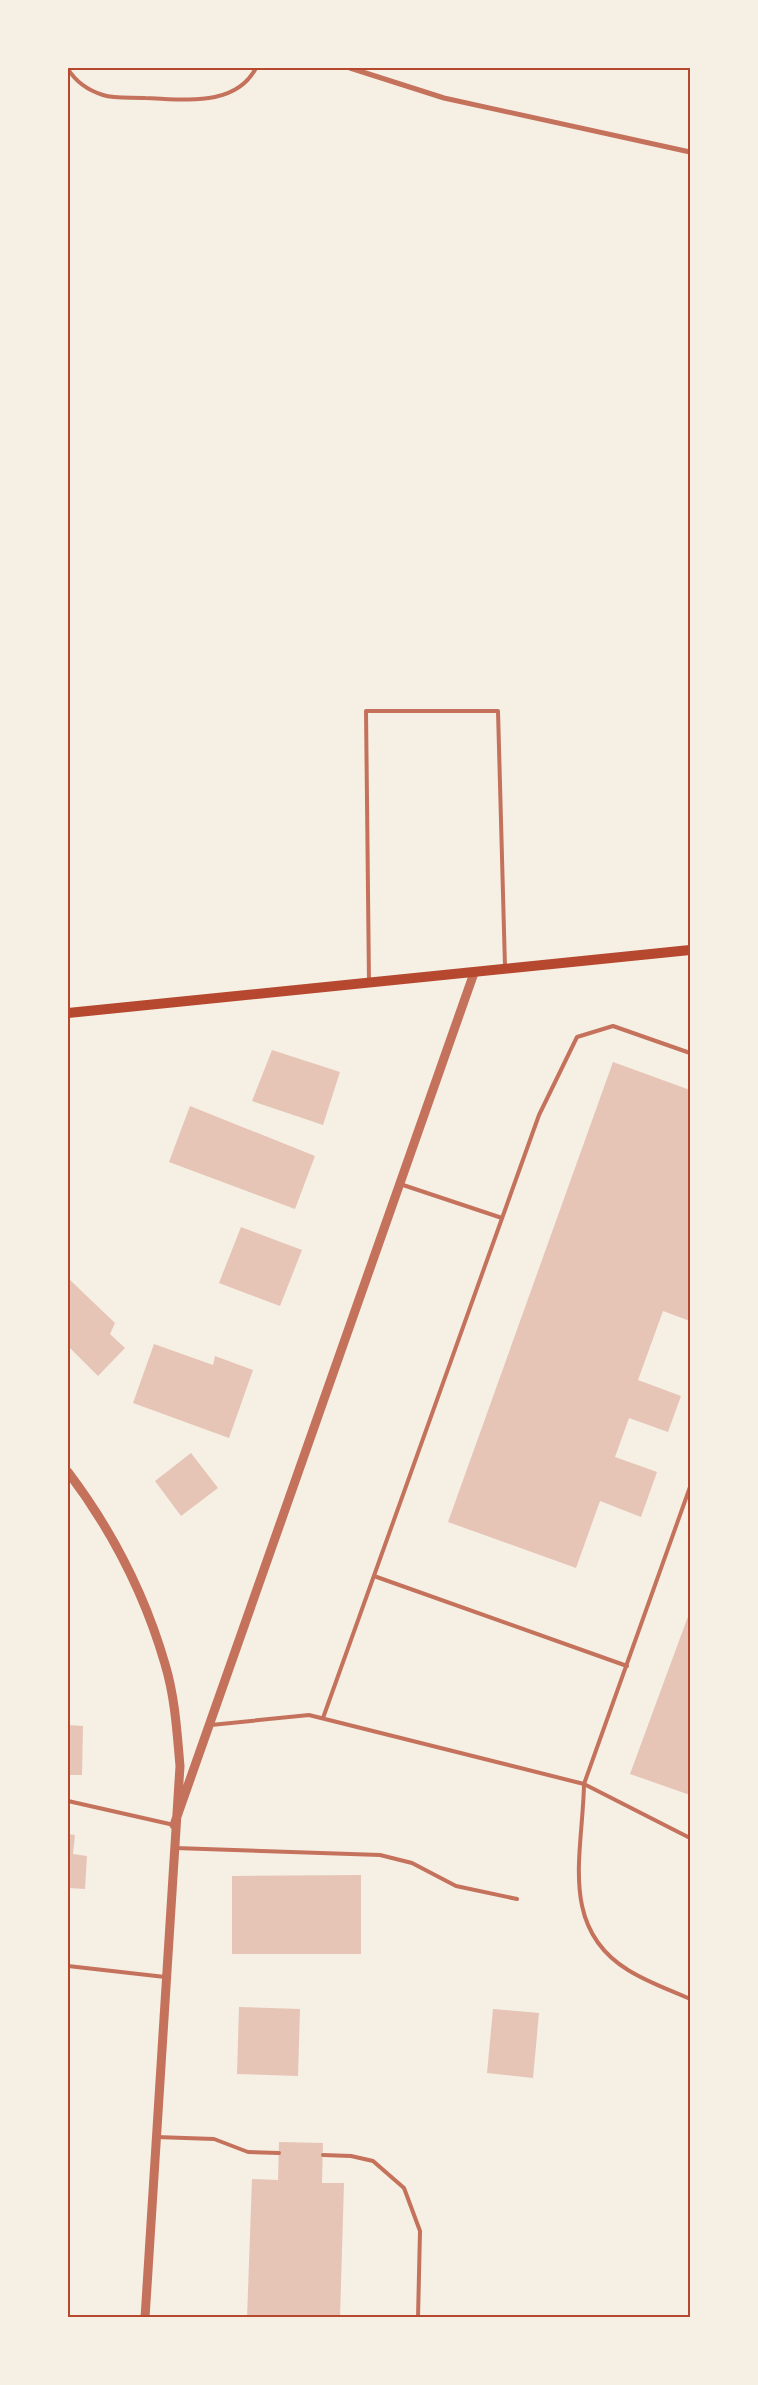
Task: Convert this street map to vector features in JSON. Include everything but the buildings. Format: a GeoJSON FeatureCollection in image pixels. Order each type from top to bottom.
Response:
{"type":"FeatureCollection","features":[{"type":"Feature","properties":{"kind":"main road"},"geometry":{"type":"LineString","coordinates":[[68,1013],[690,950]]}},
{"type":"Feature","properties":{"kind":"street"},"geometry":{"type":"LineString","coordinates":[[350,68],[444,98],[690,152]]}},
{"type":"Feature","properties":{"kind":"street"},"geometry":{"type":"LineString","coordinates":[[174,1825],[398,1183],[474,973]]}},
{"type":"Feature","properties":{"kind":"street"},"geometry":{"type":"LineString","coordinates":[[68,1472],[83,1492],[126,1562],[166,1664],[176,1718],[180,1766],[174,1825],[145,2318]]}},
{"type":"Feature","properties":{"kind":"lane"},"geometry":{"type":"LineString","coordinates":[[68,69],[77,83],[104,96],[208,100],[234,90],[251,77],[256,68]]}},
{"type":"Feature","properties":{"kind":"lane"},"geometry":{"type":"LineString","coordinates":[[369,983],[366,711],[498,710],[505,970]]}},
{"type":"Feature","properties":{"kind":"lane"},"geometry":{"type":"LineString","coordinates":[[323,1718],[539,1115],[577,1037],[614,1026],[690,1053]]}},
{"type":"Feature","properties":{"kind":"lane"},"geometry":{"type":"LineString","coordinates":[[398,1183],[502,1218]]}},
{"type":"Feature","properties":{"kind":"lane"},"geometry":{"type":"LineString","coordinates":[[690,1487],[584,1784],[584,1816],[577,1872],[583,1912],[594,1940],[627,1970],[690,1999]]}},
{"type":"Feature","properties":{"kind":"lane"},"geometry":{"type":"LineString","coordinates":[[374,1576],[627,1666]]}},
{"type":"Feature","properties":{"kind":"lane"},"geometry":{"type":"LineString","coordinates":[[208,1725],[309,1715],[323,1718],[584,1784],[690,1838]]}},
{"type":"Feature","properties":{"kind":"lane"},"geometry":{"type":"LineString","coordinates":[[68,1801],[174,1825]]}},
{"type":"Feature","properties":{"kind":"lane"},"geometry":{"type":"LineString","coordinates":[[173,1848],[380,1855],[412,1863],[456,1886],[517,1899]]}},
{"type":"Feature","properties":{"kind":"lane"},"geometry":{"type":"LineString","coordinates":[[68,1966],[165,1976]]}},
{"type":"Feature","properties":{"kind":"lane"},"geometry":{"type":"LineString","coordinates":[[156,2137],[214,2139],[248,2152],[279,2154]]}},
{"type":"Feature","properties":{"kind":"lane"},"geometry":{"type":"LineString","coordinates":[[323,2155],[351,2156],[373,2161],[404,2188],[420,2231],[418,2318]]}}]}
